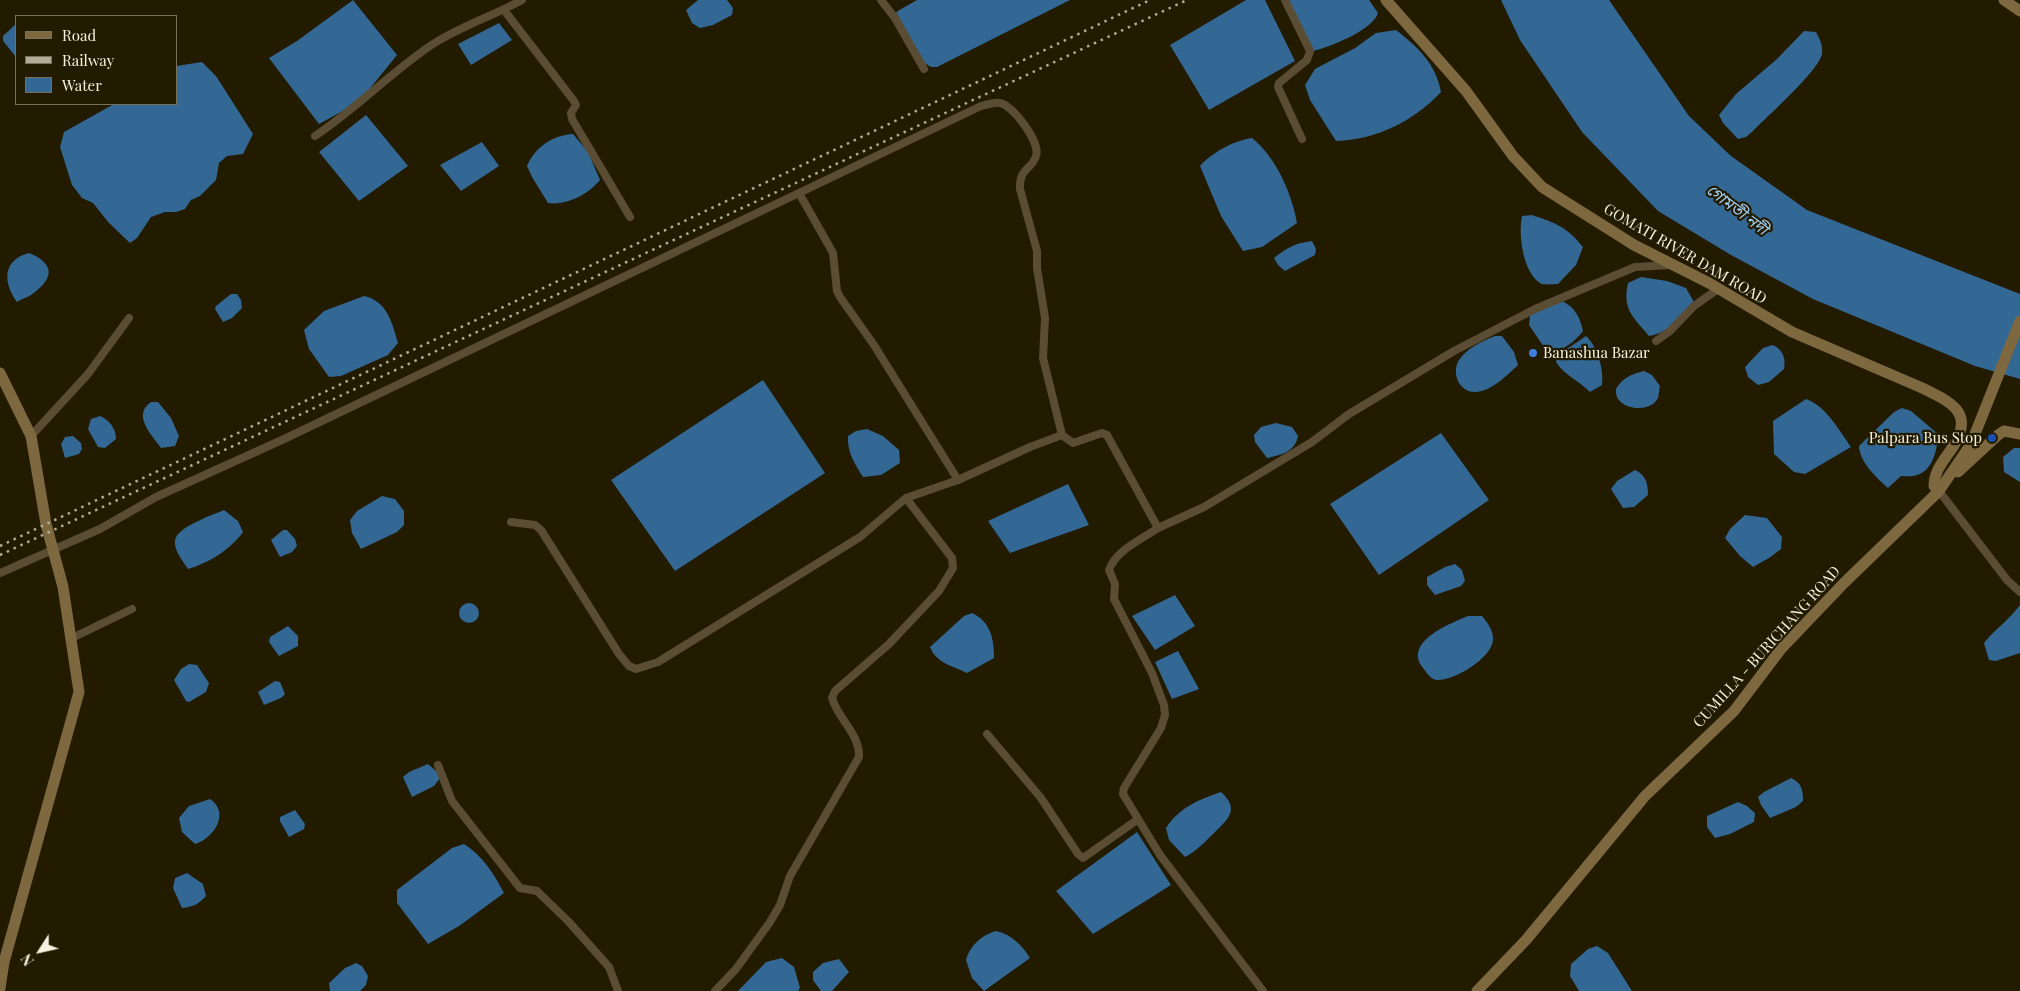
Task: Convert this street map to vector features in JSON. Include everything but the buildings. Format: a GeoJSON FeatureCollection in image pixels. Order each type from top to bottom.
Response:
{"type":"FeatureCollection","features":[{"type":"Feature","properties":{"kind":"main road","name":"GOMATI RIVER DAM ROAD"},"geometry":{"type":"LineString","coordinates":[[1386,0],[1466,91],[1513,156],[1542,187],[1634,245],[1718,289],[1792,332],[1940,396],[1961,413],[1963,425],[1958,439],[1938,471],[1934,486],[1939,491]]}},
{"type":"Feature","properties":{"kind":"main road"},"geometry":{"type":"LineString","coordinates":[[2004,0],[2020,11]]}},
{"type":"Feature","properties":{"kind":"main road","name":"CUMILLA - BURICHANG ROAD"},"geometry":{"type":"LineString","coordinates":[[1477,991],[1526,940],[1645,796],[1734,711],[1781,649],[1844,583],[1939,491],[1971,444],[2020,321]]}},
{"type":"Feature","properties":{"kind":"main road"},"geometry":{"type":"LineString","coordinates":[[0,373],[31,436],[46,524],[54,550],[72,638],[79,692],[4,962],[0,988]]}},
{"type":"Feature","properties":{"kind":"main road"},"geometry":{"type":"LineString","coordinates":[[1939,491],[1998,435],[2004,431],[2020,434]]}},
{"type":"Feature","properties":{"kind":"street"},"geometry":{"type":"LineString","coordinates":[[315,136],[434,44],[474,22],[504,10],[522,0]]}},
{"type":"Feature","properties":{"kind":"street"},"geometry":{"type":"LineString","coordinates":[[881,0],[895,18],[924,68]]}},
{"type":"Feature","properties":{"kind":"street"},"geometry":{"type":"LineString","coordinates":[[1285,0],[1310,51],[1307,60],[1279,83],[1278,87],[1302,140]]}},
{"type":"Feature","properties":{"kind":"street"},"geometry":{"type":"LineString","coordinates":[[504,10],[574,101],[576,105],[571,113],[572,120],[630,217]]}},
{"type":"Feature","properties":{"kind":"street"},"geometry":{"type":"LineString","coordinates":[[0,573],[100,529],[156,497],[282,440],[981,106],[1000,103],[1010,107],[1027,129],[1037,150],[1036,158],[1026,168],[1020,179],[1020,189],[1035,238],[1045,318],[1042,338],[1044,358],[1062,435],[1073,443],[1102,433],[1107,435],[1158,528]]}},
{"type":"Feature","properties":{"kind":"street"},"geometry":{"type":"LineString","coordinates":[[799,193],[833,253],[837,291],[840,297],[874,345],[958,480]]}},
{"type":"Feature","properties":{"kind":"street"},"geometry":{"type":"LineString","coordinates":[[1263,991],[1208,921],[1137,820],[1123,794],[1124,788],[1161,728],[1165,715],[1164,705],[1152,673],[1114,599],[1115,584],[1110,570],[1112,561],[1119,554],[1158,528],[1204,507],[1312,442],[1349,414],[1454,351],[1526,313],[1635,267],[1672,265]]}},
{"type":"Feature","properties":{"kind":"street"},"geometry":{"type":"LineString","coordinates":[[1656,341],[1670,331],[1694,306],[1718,289]]}},
{"type":"Feature","properties":{"kind":"street"},"geometry":{"type":"LineString","coordinates":[[31,436],[88,374],[129,318]]}},
{"type":"Feature","properties":{"kind":"street"},"geometry":{"type":"LineString","coordinates":[[511,522],[535,525],[541,530],[619,654],[629,666],[636,670],[658,662],[860,537],[906,498],[958,480],[1030,447],[1062,435]]}},
{"type":"Feature","properties":{"kind":"street"},"geometry":{"type":"LineString","coordinates":[[1939,491],[2007,580],[2020,592]]}},
{"type":"Feature","properties":{"kind":"street"},"geometry":{"type":"LineString","coordinates":[[714,991],[736,969],[770,922],[780,905],[790,876],[859,757],[859,747],[834,706],[832,698],[834,691],[889,644],[938,591],[953,568],[952,558],[906,498]]}},
{"type":"Feature","properties":{"kind":"street"},"geometry":{"type":"LineString","coordinates":[[72,638],[132,609]]}},
{"type":"Feature","properties":{"kind":"street"},"geometry":{"type":"LineString","coordinates":[[987,734],[1041,798],[1078,854],[1083,858],[1137,820]]}},
{"type":"Feature","properties":{"kind":"street"},"geometry":{"type":"LineString","coordinates":[[438,766],[452,802],[520,888],[537,891],[568,921],[609,967],[618,991]]}},
{"type":"Feature","properties":{"kind":"water"},"geometry":{"type":"Polygon","coordinates":[[[353,0],[397,55],[359,102],[319,124],[269,58],[297,41],[353,0]]]}},
{"type":"Feature","properties":{"kind":"water"},"geometry":{"type":"Polygon","coordinates":[[[698,0],[727,0],[733,8],[732,15],[713,25],[700,28],[692,23],[686,10],[698,0]]]}},
{"type":"Feature","properties":{"kind":"water"},"geometry":{"type":"Polygon","coordinates":[[[917,0],[1070,0],[937,67],[931,67],[923,62],[896,12],[917,0]]]}},
{"type":"Feature","properties":{"kind":"water"},"geometry":{"type":"Polygon","coordinates":[[[1246,0],[1265,0],[1295,61],[1209,110],[1170,45],[1246,0]]]}},
{"type":"Feature","properties":{"kind":"water"},"geometry":{"type":"Polygon","coordinates":[[[1288,0],[1369,0],[1378,13],[1368,26],[1350,37],[1313,51],[1288,0]]]}},
{"type":"Feature","properties":{"kind":"water","name":"গোমতী নদী"},"geometry":{"type":"Polygon","coordinates":[[[1501,0],[1609,0],[1689,116],[1731,156],[1807,210],[2020,294],[2020,379],[1975,366],[1813,299],[1731,255],[1658,211],[1582,132],[1520,40],[1501,0]]]}},
{"type":"Feature","properties":{"kind":"water"},"geometry":{"type":"Polygon","coordinates":[[[499,23],[512,40],[471,65],[458,44],[499,23]]]}},
{"type":"Feature","properties":{"kind":"water"},"geometry":{"type":"Polygon","coordinates":[[[15,25],[15,56],[3,41],[3,36],[15,25]]]}},
{"type":"Feature","properties":{"kind":"water"},"geometry":{"type":"Polygon","coordinates":[[[1396,30],[1425,57],[1435,73],[1441,92],[1419,112],[1393,127],[1365,137],[1336,141],[1310,100],[1305,85],[1315,69],[1355,48],[1376,33],[1396,30]]]}},
{"type":"Feature","properties":{"kind":"water"},"geometry":{"type":"Polygon","coordinates":[[[1804,31],[1816,32],[1819,38],[1822,45],[1822,54],[1819,61],[1803,81],[1754,130],[1746,137],[1738,139],[1723,123],[1719,115],[1736,94],[1777,59],[1804,31]]]}},
{"type":"Feature","properties":{"kind":"water"},"geometry":{"type":"Polygon","coordinates":[[[202,62],[216,76],[253,134],[243,154],[227,156],[219,163],[216,180],[200,196],[191,200],[185,209],[176,212],[165,212],[151,217],[137,238],[130,243],[109,223],[93,203],[82,198],[72,185],[60,147],[64,132],[112,105],[178,105],[178,66],[202,62]]]}},
{"type":"Feature","properties":{"kind":"water"},"geometry":{"type":"Polygon","coordinates":[[[366,115],[408,166],[359,201],[319,152],[366,115]]]}},
{"type":"Feature","properties":{"kind":"water"},"geometry":{"type":"Polygon","coordinates":[[[573,134],[588,152],[600,180],[590,190],[577,198],[562,203],[548,203],[527,166],[530,159],[546,143],[558,137],[573,134]]]}},
{"type":"Feature","properties":{"kind":"water"},"geometry":{"type":"Polygon","coordinates":[[[1252,138],[1268,155],[1282,177],[1295,212],[1297,223],[1262,247],[1243,251],[1221,216],[1200,166],[1210,156],[1224,148],[1238,141],[1252,138]]]}},
{"type":"Feature","properties":{"kind":"water"},"geometry":{"type":"Polygon","coordinates":[[[482,142],[499,166],[461,191],[440,165],[482,142]]]}},
{"type":"Feature","properties":{"kind":"water"},"geometry":{"type":"Polygon","coordinates":[[[1532,215],[1560,226],[1583,247],[1576,265],[1558,284],[1542,284],[1530,272],[1526,263],[1521,233],[1522,216],[1532,215]]]}},
{"type":"Feature","properties":{"kind":"water"},"geometry":{"type":"Polygon","coordinates":[[[1312,241],[1316,249],[1315,255],[1285,271],[1274,258],[1291,247],[1312,241]]]}},
{"type":"Feature","properties":{"kind":"water"},"geometry":{"type":"Polygon","coordinates":[[[29,253],[38,257],[48,267],[48,278],[39,289],[17,302],[9,287],[8,273],[14,261],[20,256],[29,253]]]}},
{"type":"Feature","properties":{"kind":"water"},"geometry":{"type":"Polygon","coordinates":[[[1641,277],[1667,281],[1686,288],[1694,302],[1669,328],[1649,336],[1630,312],[1626,300],[1628,283],[1641,277]]]}},
{"type":"Feature","properties":{"kind":"water"},"geometry":{"type":"Polygon","coordinates":[[[231,294],[237,294],[241,300],[242,308],[232,318],[223,322],[215,309],[216,306],[231,294]]]}},
{"type":"Feature","properties":{"kind":"water"},"geometry":{"type":"Polygon","coordinates":[[[364,296],[378,302],[383,308],[391,320],[398,343],[388,355],[341,376],[329,377],[309,349],[304,330],[324,311],[364,296]]]}},
{"type":"Feature","properties":{"kind":"water"},"geometry":{"type":"Polygon","coordinates":[[[1562,301],[1576,313],[1583,331],[1568,345],[1548,353],[1529,325],[1530,316],[1537,310],[1562,301]]]}},
{"type":"Feature","properties":{"kind":"water"},"geometry":{"type":"Polygon","coordinates":[[[1495,336],[1502,336],[1514,352],[1518,365],[1487,389],[1475,392],[1465,389],[1456,376],[1459,360],[1470,348],[1495,336]]]}},
{"type":"Feature","properties":{"kind":"water"},"geometry":{"type":"Polygon","coordinates":[[[1586,336],[1597,352],[1602,373],[1602,385],[1590,392],[1556,362],[1558,355],[1586,336]]]}},
{"type":"Feature","properties":{"kind":"water"},"geometry":{"type":"Polygon","coordinates":[[[1773,345],[1783,355],[1785,361],[1784,369],[1769,382],[1758,385],[1748,377],[1745,367],[1763,348],[1773,345]]]}},
{"type":"Feature","properties":{"kind":"water"},"geometry":{"type":"Polygon","coordinates":[[[1644,371],[1652,375],[1660,386],[1658,398],[1655,402],[1645,407],[1633,408],[1623,404],[1616,395],[1618,385],[1628,377],[1644,371]]]}},
{"type":"Feature","properties":{"kind":"water"},"geometry":{"type":"Polygon","coordinates":[[[763,380],[825,473],[675,571],[611,480],[763,380]]]}},
{"type":"Feature","properties":{"kind":"water"},"geometry":{"type":"Polygon","coordinates":[[[1806,399],[1813,402],[1826,413],[1851,447],[1805,474],[1794,472],[1774,454],[1773,421],[1806,399]]]}},
{"type":"Feature","properties":{"kind":"water"},"geometry":{"type":"Polygon","coordinates":[[[151,402],[158,402],[171,418],[179,436],[175,446],[161,448],[148,431],[143,419],[143,413],[151,402]]]}},
{"type":"Feature","properties":{"kind":"water"},"geometry":{"type":"Polygon","coordinates":[[[1902,408],[1911,411],[1938,434],[1937,445],[1934,458],[1927,469],[1915,476],[1901,476],[1888,488],[1865,464],[1859,446],[1894,412],[1902,408]]]}},
{"type":"Feature","properties":{"kind":"water"},"geometry":{"type":"Polygon","coordinates":[[[100,416],[109,422],[114,428],[116,435],[116,439],[105,448],[98,447],[88,429],[91,419],[100,416]]]}},
{"type":"Feature","properties":{"kind":"water"},"geometry":{"type":"Polygon","coordinates":[[[1276,423],[1292,427],[1298,436],[1294,446],[1287,452],[1267,458],[1255,442],[1254,435],[1261,427],[1276,423]]]}},
{"type":"Feature","properties":{"kind":"water"},"geometry":{"type":"Polygon","coordinates":[[[867,429],[883,436],[899,450],[900,463],[881,475],[863,477],[850,453],[848,436],[856,431],[867,429]]]}},
{"type":"Feature","properties":{"kind":"water"},"geometry":{"type":"Polygon","coordinates":[[[1441,433],[1489,500],[1379,575],[1330,504],[1441,433]]]}},
{"type":"Feature","properties":{"kind":"water"},"geometry":{"type":"Polygon","coordinates":[[[73,436],[81,443],[82,449],[79,454],[65,458],[61,444],[65,437],[73,436]]]}},
{"type":"Feature","properties":{"kind":"water"},"geometry":{"type":"Polygon","coordinates":[[[2014,448],[2020,448],[2020,482],[2004,472],[2003,457],[2014,448]]]}},
{"type":"Feature","properties":{"kind":"water"},"geometry":{"type":"Polygon","coordinates":[[[1635,470],[1642,474],[1646,480],[1648,495],[1634,507],[1623,508],[1611,489],[1617,481],[1635,470]]]}},
{"type":"Feature","properties":{"kind":"water"},"geometry":{"type":"Polygon","coordinates":[[[1068,484],[1089,525],[1010,553],[988,521],[1068,484]]]}},
{"type":"Feature","properties":{"kind":"water"},"geometry":{"type":"Polygon","coordinates":[[[382,496],[395,499],[404,511],[404,525],[397,532],[361,549],[352,533],[350,520],[357,511],[382,496]]]}},
{"type":"Feature","properties":{"kind":"water"},"geometry":{"type":"Polygon","coordinates":[[[224,510],[238,521],[243,532],[219,555],[188,569],[179,556],[175,545],[177,536],[188,526],[224,510]]]}},
{"type":"Feature","properties":{"kind":"water"},"geometry":{"type":"Polygon","coordinates":[[[1745,515],[1767,518],[1782,537],[1781,549],[1753,567],[1740,556],[1725,538],[1730,529],[1745,515]]]}},
{"type":"Feature","properties":{"kind":"water"},"geometry":{"type":"Polygon","coordinates":[[[283,530],[287,530],[295,539],[297,546],[292,552],[280,557],[271,540],[283,530]]]}},
{"type":"Feature","properties":{"kind":"water"},"geometry":{"type":"Polygon","coordinates":[[[1455,564],[1462,570],[1465,581],[1461,586],[1435,595],[1427,585],[1427,577],[1455,564]]]}},
{"type":"Feature","properties":{"kind":"water"},"geometry":{"type":"Polygon","coordinates":[[[1175,595],[1195,626],[1155,650],[1132,616],[1175,595]]]}},
{"type":"Feature","properties":{"kind":"water"},"geometry":{"type":"Polygon","coordinates":[[[469,603],[476,606],[479,613],[476,620],[469,623],[462,620],[459,613],[462,606],[469,603]]]}},
{"type":"Feature","properties":{"kind":"water"},"geometry":{"type":"Polygon","coordinates":[[[2020,605],[2020,653],[1996,661],[1989,660],[1984,643],[2020,605]]]}},
{"type":"Feature","properties":{"kind":"water"},"geometry":{"type":"Polygon","coordinates":[[[972,613],[983,621],[990,632],[994,658],[967,673],[936,657],[930,647],[964,616],[972,613]]]}},
{"type":"Feature","properties":{"kind":"water"},"geometry":{"type":"Polygon","coordinates":[[[1468,616],[1482,616],[1486,621],[1492,633],[1491,647],[1479,661],[1462,673],[1444,679],[1437,680],[1432,678],[1418,659],[1419,650],[1423,642],[1440,629],[1468,616]]]}},
{"type":"Feature","properties":{"kind":"water"},"geometry":{"type":"Polygon","coordinates":[[[288,626],[298,636],[298,646],[279,656],[269,642],[270,637],[288,626]]]}},
{"type":"Feature","properties":{"kind":"water"},"geometry":{"type":"Polygon","coordinates":[[[1178,651],[1199,689],[1172,699],[1155,662],[1178,651]]]}},
{"type":"Feature","properties":{"kind":"water"},"geometry":{"type":"Polygon","coordinates":[[[189,664],[197,665],[209,683],[206,692],[189,702],[186,701],[174,680],[181,669],[189,664]]]}},
{"type":"Feature","properties":{"kind":"water"},"geometry":{"type":"Polygon","coordinates":[[[275,681],[280,682],[285,694],[281,698],[264,705],[258,692],[275,681]]]}},
{"type":"Feature","properties":{"kind":"water"},"geometry":{"type":"Polygon","coordinates":[[[428,764],[436,771],[440,778],[434,786],[412,797],[403,777],[409,772],[428,764]]]}},
{"type":"Feature","properties":{"kind":"water"},"geometry":{"type":"Polygon","coordinates":[[[1791,778],[1798,782],[1801,787],[1803,801],[1796,807],[1770,818],[1758,797],[1791,778]]]}},
{"type":"Feature","properties":{"kind":"water"},"geometry":{"type":"Polygon","coordinates":[[[1221,792],[1230,804],[1230,814],[1206,841],[1185,857],[1169,840],[1166,828],[1183,809],[1221,792]]]}},
{"type":"Feature","properties":{"kind":"water"},"geometry":{"type":"Polygon","coordinates":[[[210,799],[219,811],[217,825],[208,837],[195,844],[182,832],[179,818],[189,806],[210,799]]]}},
{"type":"Feature","properties":{"kind":"water"},"geometry":{"type":"Polygon","coordinates":[[[1738,802],[1747,806],[1755,813],[1754,822],[1730,834],[1715,838],[1707,827],[1707,816],[1738,802]]]}},
{"type":"Feature","properties":{"kind":"water"},"geometry":{"type":"Polygon","coordinates":[[[295,810],[305,824],[304,829],[289,837],[280,821],[280,817],[295,810]]]}},
{"type":"Feature","properties":{"kind":"water"},"geometry":{"type":"Polygon","coordinates":[[[1137,832],[1171,885],[1093,934],[1056,891],[1137,832]]]}},
{"type":"Feature","properties":{"kind":"water"},"geometry":{"type":"Polygon","coordinates":[[[464,844],[477,854],[487,866],[504,893],[459,926],[428,944],[397,903],[397,890],[452,848],[464,844]]]}},
{"type":"Feature","properties":{"kind":"water"},"geometry":{"type":"Polygon","coordinates":[[[187,873],[203,884],[206,896],[195,905],[182,908],[173,888],[175,878],[187,873]]]}},
{"type":"Feature","properties":{"kind":"water"},"geometry":{"type":"Polygon","coordinates":[[[996,931],[1016,941],[1030,958],[984,991],[972,978],[966,960],[970,950],[977,941],[996,931]]]}},
{"type":"Feature","properties":{"kind":"water"},"geometry":{"type":"Polygon","coordinates":[[[1597,946],[1608,953],[1632,991],[1579,991],[1570,976],[1571,964],[1588,949],[1597,946]]]}},
{"type":"Feature","properties":{"kind":"water"},"geometry":{"type":"Polygon","coordinates":[[[782,958],[794,967],[800,988],[798,991],[738,991],[766,962],[782,958]]]}},
{"type":"Feature","properties":{"kind":"water"},"geometry":{"type":"Polygon","coordinates":[[[839,959],[849,972],[832,991],[821,991],[813,980],[813,972],[823,963],[839,959]]]}},
{"type":"Feature","properties":{"kind":"water"},"geometry":{"type":"Polygon","coordinates":[[[356,963],[362,966],[368,976],[366,985],[360,991],[330,991],[329,983],[345,968],[356,963]]]}},
{"type":"Feature","properties":{"kind":"railway"},"geometry":{"type":"LineString","coordinates":[[0,546],[1150,0]]}},
{"type":"Feature","properties":{"kind":"railway"},"geometry":{"type":"LineString","coordinates":[[0,555],[1187,0]]}},
{"type":"Feature","properties":{"kind":"place","name":"Banashua Bazar"},"geometry":{"type":"Point","coordinates":[1533,353]}},
{"type":"Feature","properties":{"kind":"place","name":"Palpara Bus Stop"},"geometry":{"type":"Point","coordinates":[1992,438]}}]}
